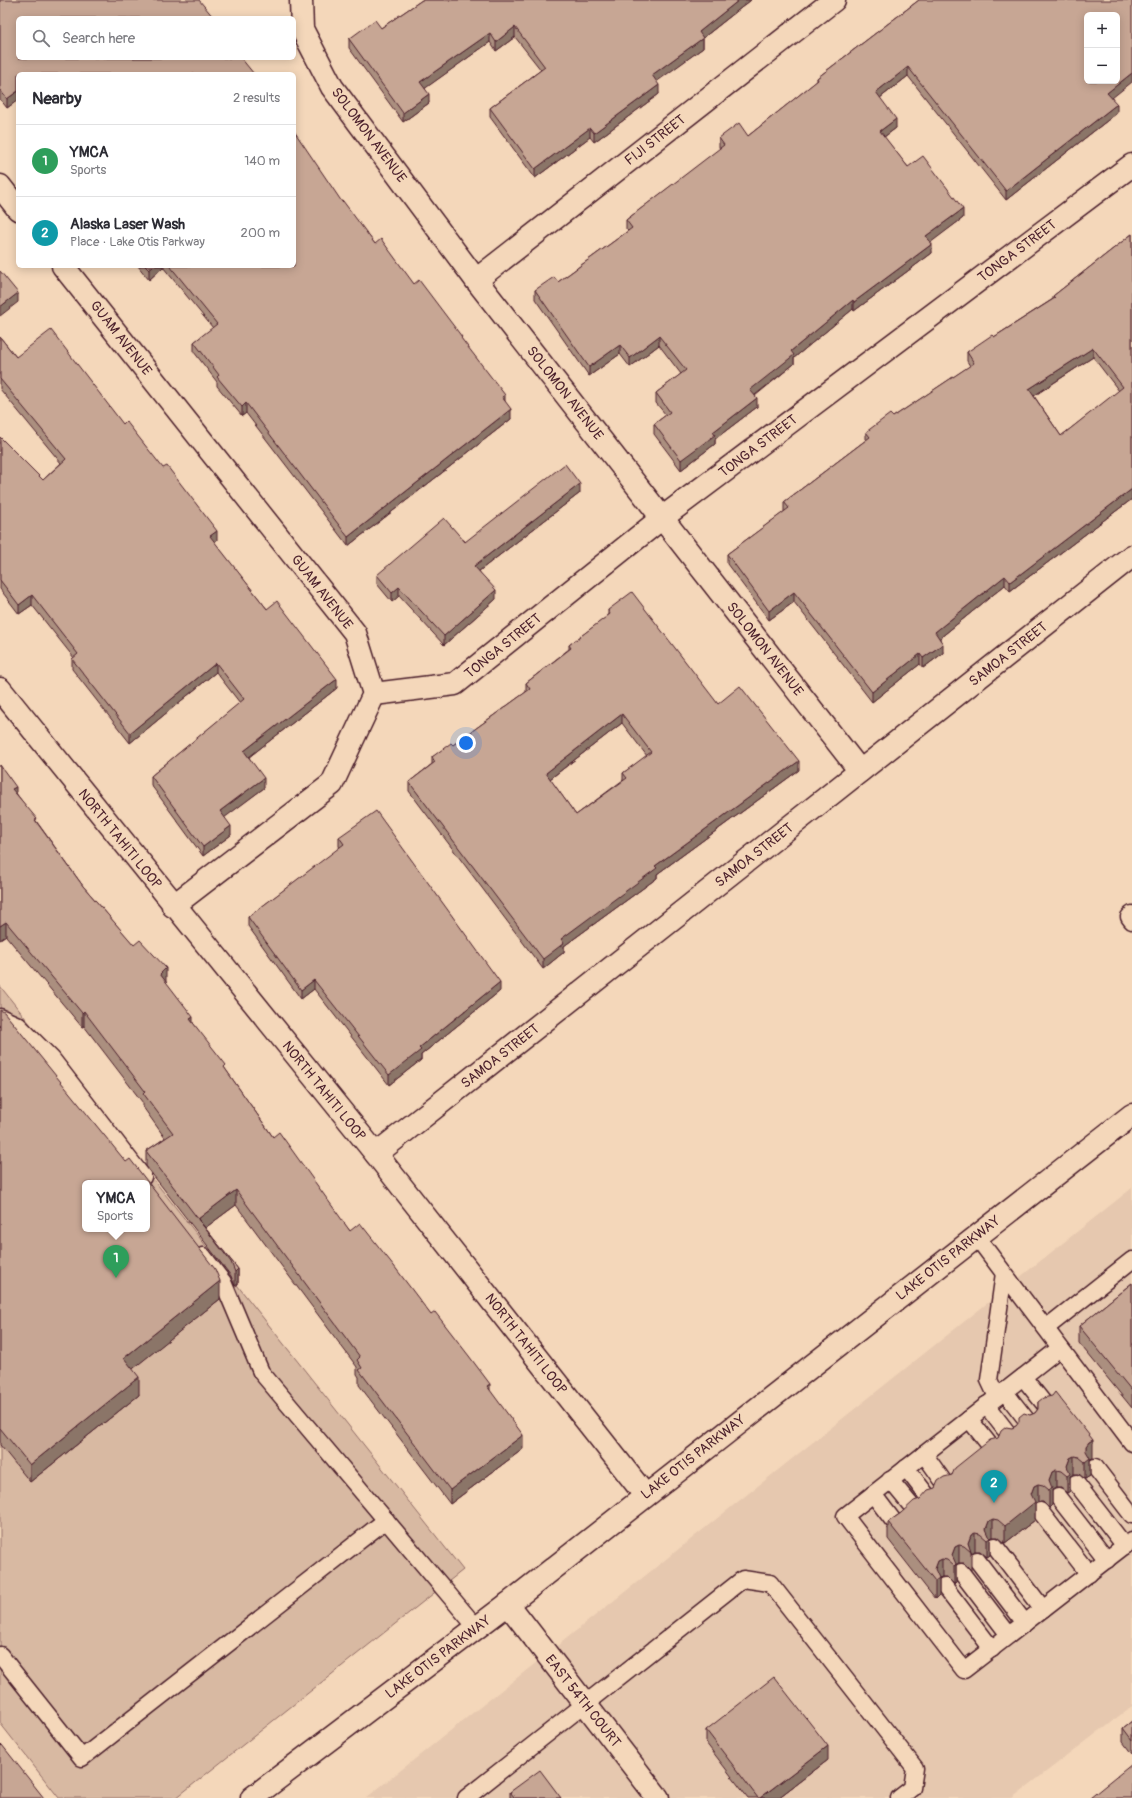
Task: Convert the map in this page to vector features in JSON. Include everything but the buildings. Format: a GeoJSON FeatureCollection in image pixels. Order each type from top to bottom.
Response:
{"type":"FeatureCollection","features":[{"type":"Feature","properties":{"kind":"street","name":"SOLOMON AVENUE"},"geometry":{"type":"LineString","coordinates":[[301,0],[302,29],[332,87],[476,280],[860,771]]}},
{"type":"Feature","properties":{"kind":"street","name":"FIJI STREET"},"geometry":{"type":"LineString","coordinates":[[476,280],[834,0]]}},
{"type":"Feature","properties":{"kind":"street","name":"TONGA STREET"},"geometry":{"type":"LineString","coordinates":[[374,694],[456,684],[662,518],[1132,165]]}},
{"type":"Feature","properties":{"kind":"street"},"geometry":{"type":"LineString","coordinates":[[0,186],[16,206]]}},
{"type":"Feature","properties":{"kind":"street","name":"GUAM AVENUE"},"geometry":{"type":"LineString","coordinates":[[65,268],[355,633],[374,694]]}},
{"type":"Feature","properties":{"kind":"street","name":"SAMOA STREET"},"geometry":{"type":"LineString","coordinates":[[376,1154],[1132,556]]}},
{"type":"Feature","properties":{"kind":"street","name":"NORTH TAHITI LOOP"},"geometry":{"type":"LineString","coordinates":[[0,689],[376,1154],[645,1495]]}},
{"type":"Feature","properties":{"kind":"street"},"geometry":{"type":"LineString","coordinates":[[174,906],[332,784],[374,694]]}},
{"type":"Feature","properties":{"kind":"street","name":"LAKE OTIS PARKWAY"},"geometry":{"type":"LineString","coordinates":[[252,1798],[508,1604],[1132,1114]]}},
{"type":"Feature","properties":{"kind":"street","name":"EAST 54TH COURT"},"geometry":{"type":"LineString","coordinates":[[508,1604],[658,1798]]}},
{"type":"Feature","properties":{"kind":"lane"},"geometry":{"type":"LineString","coordinates":[[1132,914],[1129,917],[1132,921]]}},
{"type":"Feature","properties":{"kind":"lane"},"geometry":{"type":"LineString","coordinates":[[0,1017],[18,1025],[52,1059],[145,1180]]}},
{"type":"Feature","properties":{"kind":"lane"},"geometry":{"type":"LineString","coordinates":[[976,1236],[1132,1443]]}},
{"type":"Feature","properties":{"kind":"lane"},"geometry":{"type":"LineString","coordinates":[[195,1245],[223,1282],[260,1372],[476,1627]]}},
{"type":"Feature","properties":{"kind":"lane"},"geometry":{"type":"LineString","coordinates":[[1046,1328],[1132,1260]]}},
{"type":"Feature","properties":{"kind":"lane"},"geometry":{"type":"LineString","coordinates":[[1004,1273],[989,1380],[1010,1436]]}},
{"type":"Feature","properties":{"kind":"lane"},"geometry":{"type":"LineString","coordinates":[[1060,1348],[844,1516],[964,1670],[1129,1543],[1076,1483]]}},
{"type":"Feature","properties":{"kind":"lane"},"geometry":{"type":"LineString","coordinates":[[1023,1377],[1046,1406]]}},
{"type":"Feature","properties":{"kind":"lane"},"geometry":{"type":"LineString","coordinates":[[996,1398],[1028,1423]]}},
{"type":"Feature","properties":{"kind":"lane"},"geometry":{"type":"LineString","coordinates":[[969,1419],[992,1448]]}},
{"type":"Feature","properties":{"kind":"lane"},"geometry":{"type":"LineString","coordinates":[[924,1454],[946,1485]]}},
{"type":"Feature","properties":{"kind":"lane"},"geometry":{"type":"LineString","coordinates":[[906,1468],[929,1498]]}},
{"type":"Feature","properties":{"kind":"lane"},"geometry":{"type":"LineString","coordinates":[[1095,1468],[1132,1515]]}},
{"type":"Feature","properties":{"kind":"lane"},"geometry":{"type":"LineString","coordinates":[[890,1480],[914,1509]]}},
{"type":"Feature","properties":{"kind":"lane"},"geometry":{"type":"LineString","coordinates":[[873,1494],[895,1523]]}},
{"type":"Feature","properties":{"kind":"lane"},"geometry":{"type":"LineString","coordinates":[[1058,1497],[1107,1560]]}},
{"type":"Feature","properties":{"kind":"lane"},"geometry":{"type":"LineString","coordinates":[[1040,1511],[1089,1574]]}},
{"type":"Feature","properties":{"kind":"lane"},"geometry":{"type":"LineString","coordinates":[[0,1655],[82,1758],[386,1520]]}},
{"type":"Feature","properties":{"kind":"lane"},"geometry":{"type":"LineString","coordinates":[[995,1546],[1042,1609]]}},
{"type":"Feature","properties":{"kind":"lane"},"geometry":{"type":"LineString","coordinates":[[977,1560],[1025,1623]]}},
{"type":"Feature","properties":{"kind":"lane"},"geometry":{"type":"LineString","coordinates":[[961,1572],[1010,1635]]}},
{"type":"Feature","properties":{"kind":"lane"},"geometry":{"type":"LineString","coordinates":[[466,1798],[743,1579],[770,1583],[915,1768],[912,1788],[900,1798]]}},
{"type":"Feature","properties":{"kind":"lane"},"geometry":{"type":"LineString","coordinates":[[944,1586],[992,1649]]}},
{"type":"Feature","properties":{"kind":"shaded area"},"geometry":{"type":"Polygon","coordinates":[[[0,986],[463,1570],[176,1798],[59,1798],[0,1723],[0,986]]]}},
{"type":"Feature","properties":{"kind":"shaded area"},"geometry":{"type":"Polygon","coordinates":[[[1132,1188],[1132,1706],[1012,1798],[366,1798],[1132,1188]]]}},
{"type":"Feature","properties":{"kind":"place","name":"YMCA"},"geometry":{"type":"Point","coordinates":[116,1278]}},
{"type":"Feature","properties":{"kind":"place","name":"Alaska Laser Wash"},"geometry":{"type":"Point","coordinates":[994,1503]}}]}
